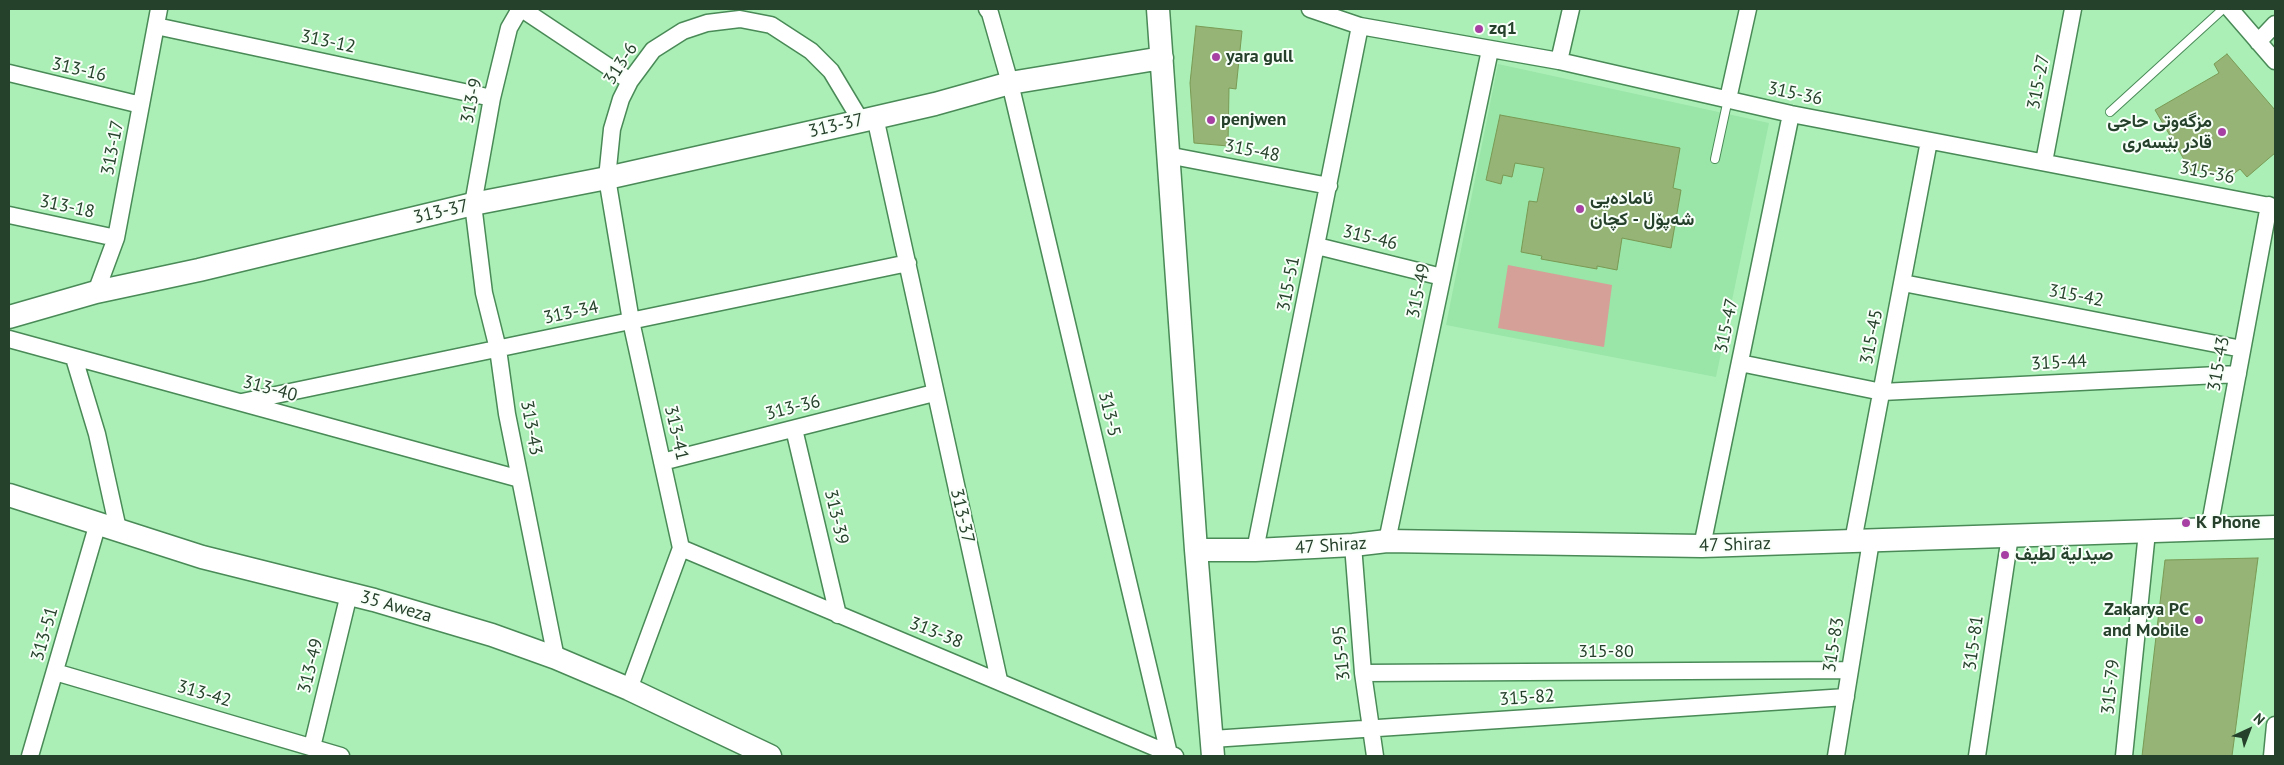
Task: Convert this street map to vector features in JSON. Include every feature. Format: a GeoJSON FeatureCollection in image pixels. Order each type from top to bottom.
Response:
{"type":"FeatureCollection","features":[{"type":"Feature","properties":{"kind":"street","name":"313-17"},"geometry":{"type":"LineString","coordinates":[[96,292],[116,238],[159,9]]}},
{"type":"Feature","properties":{"kind":"street"},"geometry":{"type":"LineString","coordinates":[[521,9],[630,81]]}},
{"type":"Feature","properties":{"kind":"street","name":"313-9"},"geometry":{"type":"LineString","coordinates":[[473,204],[492,98],[509,28],[521,9]]}},
{"type":"Feature","properties":{"kind":"street"},"geometry":{"type":"LineString","coordinates":[[1158,9],[1196,550],[1213,748]]}},
{"type":"Feature","properties":{"kind":"street","name":"315-36"},"geometry":{"type":"LineString","coordinates":[[1309,9],[1360,26],[1559,61],[1791,114],[2272,206]]}},
{"type":"Feature","properties":{"kind":"street"},"geometry":{"type":"LineString","coordinates":[[1559,61],[1571,9]]}},
{"type":"Feature","properties":{"kind":"street"},"geometry":{"type":"LineString","coordinates":[[1728,99],[1748,9]]}},
{"type":"Feature","properties":{"kind":"street"},"geometry":{"type":"LineString","coordinates":[[2230,9],[2275,61]]}},
{"type":"Feature","properties":{"kind":"street","name":"313-5"},"geometry":{"type":"LineString","coordinates":[[989,10],[1010,83],[1172,755]]}},
{"type":"Feature","properties":{"kind":"street","name":"315-27"},"geometry":{"type":"LineString","coordinates":[[2044,162],[2067,10]]}},
{"type":"Feature","properties":{"kind":"street","name":"313-6"},"geometry":{"type":"LineString","coordinates":[[607,178],[612,129],[621,99],[630,81],[653,50],[683,32],[707,23],[740,19],[771,26],[812,51],[831,71],[868,119]]}},
{"type":"Feature","properties":{"kind":"street"},"geometry":{"type":"LineString","coordinates":[[2258,42],[2275,24]]}},
{"type":"Feature","properties":{"kind":"street","name":"313-12"},"geometry":{"type":"LineString","coordinates":[[156,26],[492,98]]}},
{"type":"Feature","properties":{"kind":"street","name":"315-51"},"geometry":{"type":"LineString","coordinates":[[1255,550],[1360,26]]}},
{"type":"Feature","properties":{"kind":"street","name":"315-49"},"geometry":{"type":"LineString","coordinates":[[1387,541],[1490,50]]}},
{"type":"Feature","properties":{"kind":"street","name":"313-37"},"geometry":{"type":"LineString","coordinates":[[9,317],[96,292],[199,270],[473,204],[607,178],[935,104],[1010,83],[1162,58]]}},
{"type":"Feature","properties":{"kind":"street","name":"313-16"},"geometry":{"type":"LineString","coordinates":[[9,73],[141,105]]}},
{"type":"Feature","properties":{"kind":"street","name":"315-47"},"geometry":{"type":"LineString","coordinates":[[1702,546],[1791,114]]}},
{"type":"Feature","properties":{"kind":"street","name":"313-37"},"geometry":{"type":"LineString","coordinates":[[868,119],[908,263],[934,393],[999,680]]}},
{"type":"Feature","properties":{"kind":"street","name":"315-45"},"geometry":{"type":"LineString","coordinates":[[1862,541],[1882,392],[1929,141]]}},
{"type":"Feature","properties":{"kind":"street","name":"315-48"},"geometry":{"type":"LineString","coordinates":[[1167,155],[1329,186]]}},
{"type":"Feature","properties":{"kind":"street","name":"313-41"},"geometry":{"type":"LineString","coordinates":[[607,178],[631,321],[681,548]]}},
{"type":"Feature","properties":{"kind":"street","name":"313-43"},"geometry":{"type":"LineString","coordinates":[[473,204],[484,293],[498,349],[507,414],[556,658]]}},
{"type":"Feature","properties":{"kind":"street","name":"315-43"},"geometry":{"type":"LineString","coordinates":[[2209,529],[2242,349],[2272,206]]}},
{"type":"Feature","properties":{"kind":"street","name":"313-18"},"geometry":{"type":"LineString","coordinates":[[9,215],[116,238]]}},
{"type":"Feature","properties":{"kind":"street","name":"315-46"},"geometry":{"type":"LineString","coordinates":[[1317,246],[1442,277]]}},
{"type":"Feature","properties":{"kind":"street","name":"313-34"},"geometry":{"type":"LineString","coordinates":[[242,402],[908,263]]}},
{"type":"Feature","properties":{"kind":"street","name":"315-42"},"geometry":{"type":"LineString","coordinates":[[1902,283],[2242,349]]}},
{"type":"Feature","properties":{"kind":"street","name":"313-40"},"geometry":{"type":"LineString","coordinates":[[9,339],[520,479]]}},
{"type":"Feature","properties":{"kind":"street"},"geometry":{"type":"LineString","coordinates":[[74,358],[96,434],[108,526]]}},
{"type":"Feature","properties":{"kind":"street","name":"315-44"},"geometry":{"type":"LineString","coordinates":[[1740,363],[1882,392],[2238,374]]}},
{"type":"Feature","properties":{"kind":"street","name":"313-36"},"geometry":{"type":"LineString","coordinates":[[662,462],[934,393]]}},
{"type":"Feature","properties":{"kind":"street","name":"313-39"},"geometry":{"type":"LineString","coordinates":[[794,429],[838,615]]}},
{"type":"Feature","properties":{"kind":"street","name":"35 Aweza"},"geometry":{"type":"LineString","coordinates":[[9,495],[202,557],[349,594],[492,636],[556,658],[629,689],[765,755]]}},
{"type":"Feature","properties":{"kind":"street","name":"313-51"},"geometry":{"type":"LineString","coordinates":[[30,756],[55,672],[108,526]]}},
{"type":"Feature","properties":{"kind":"street","name":"47 Shiraz"},"geometry":{"type":"LineString","coordinates":[[1196,550],[1255,550],[1353,545],[1387,541],[1702,546],[2275,527]]}},
{"type":"Feature","properties":{"kind":"street","name":"315-79"},"geometry":{"type":"LineString","coordinates":[[2124,756],[2147,532]]}},
{"type":"Feature","properties":{"kind":"street","name":"315-81"},"geometry":{"type":"LineString","coordinates":[[1977,756],[2010,536]]}},
{"type":"Feature","properties":{"kind":"street","name":"315-83"},"geometry":{"type":"LineString","coordinates":[[1836,756],[1850,670],[1862,541]]}},
{"type":"Feature","properties":{"kind":"street","name":"315-95"},"geometry":{"type":"LineString","coordinates":[[1353,545],[1363,673],[1375,756]]}},
{"type":"Feature","properties":{"kind":"street"},"geometry":{"type":"LineString","coordinates":[[629,689],[681,548]]}},
{"type":"Feature","properties":{"kind":"street","name":"313-38"},"geometry":{"type":"LineString","coordinates":[[681,548],[838,615],[999,680],[1172,755]]}},
{"type":"Feature","properties":{"kind":"street","name":"313-49"},"geometry":{"type":"LineString","coordinates":[[312,747],[349,594]]}},
{"type":"Feature","properties":{"kind":"street","name":"315-80"},"geometry":{"type":"LineString","coordinates":[[1363,673],[1850,670]]}},
{"type":"Feature","properties":{"kind":"street","name":"313-42"},"geometry":{"type":"LineString","coordinates":[[55,672],[340,756]]}},
{"type":"Feature","properties":{"kind":"street","name":"315-82"},"geometry":{"type":"LineString","coordinates":[[1213,748],[1370,728],[1846,697]]}},
{"type":"Feature","properties":{"kind":"street"},"geometry":{"type":"LineString","coordinates":[[2272,756],[2275,725]]}},
{"type":"Feature","properties":{"kind":"lane"},"geometry":{"type":"LineString","coordinates":[[2110,112],[2223,9]]}},
{"type":"Feature","properties":{"kind":"lane"},"geometry":{"type":"LineString","coordinates":[[1715,160],[1728,99]]}},
{"type":"Feature","properties":{"kind":"shaded area"},"geometry":{"type":"Polygon","coordinates":[[[1498,64],[1769,123],[1716,377],[1446,325],[1498,64]]]}},
{"type":"Feature","properties":{"kind":"shaded area"},"geometry":{"type":"Polygon","coordinates":[[[1508,265],[1612,285],[1604,347],[1498,328],[1508,265]]]}},
{"type":"Feature","properties":{"kind":"building"},"geometry":{"type":"Polygon","coordinates":[[[1196,26],[1242,31],[1236,89],[1229,88],[1228,146],[1194,143],[1190,83],[1196,26]]]}},
{"type":"Feature","properties":{"kind":"building","name":"مزگەوتی حاجی قادر بێسەری"},"geometry":{"type":"Polygon","coordinates":[[[2227,54],[2275,110],[2275,153],[2247,177],[2240,169],[2232,175],[2222,167],[2209,175],[2199,170],[2192,173],[2155,110],[2219,73],[2214,64],[2227,54]]]}},
{"type":"Feature","properties":{"kind":"building","name":"ئامادەیی شەپۆل - کچان"},"geometry":{"type":"Polygon","coordinates":[[[1500,115],[1680,148],[1673,188],[1681,190],[1671,248],[1622,238],[1617,270],[1597,266],[1597,269],[1541,259],[1542,256],[1521,252],[1529,201],[1537,202],[1544,168],[1515,163],[1512,177],[1503,175],[1501,184],[1486,180],[1500,115]]]}},
{"type":"Feature","properties":{"kind":"building"},"geometry":{"type":"Polygon","coordinates":[[[2258,558],[2232,756],[2142,756],[2165,560],[2258,558]]]}},
{"type":"Feature","properties":{"kind":"place","name":"zq1"},"geometry":{"type":"Point","coordinates":[1479,29]}},
{"type":"Feature","properties":{"kind":"place","name":"yara gull"},"geometry":{"type":"Point","coordinates":[1216,57]}},
{"type":"Feature","properties":{"kind":"place","name":"penjwen"},"geometry":{"type":"Point","coordinates":[1211,120]}},
{"type":"Feature","properties":{"kind":"place","name":"مزگەوتی حاجی قادر بێسەری"},"geometry":{"type":"Point","coordinates":[2222,132]}},
{"type":"Feature","properties":{"kind":"place","name":"ئامادەیی شەپۆل - کچان"},"geometry":{"type":"Point","coordinates":[1580,209]}},
{"type":"Feature","properties":{"kind":"place","name":"K Phone"},"geometry":{"type":"Point","coordinates":[2186,523]}},
{"type":"Feature","properties":{"kind":"place","name":"صیدلیة لطیف"},"geometry":{"type":"Point","coordinates":[2005,555]}},
{"type":"Feature","properties":{"kind":"place","name":"Zakarya PC and Mobile"},"geometry":{"type":"Point","coordinates":[2199,620]}}]}
